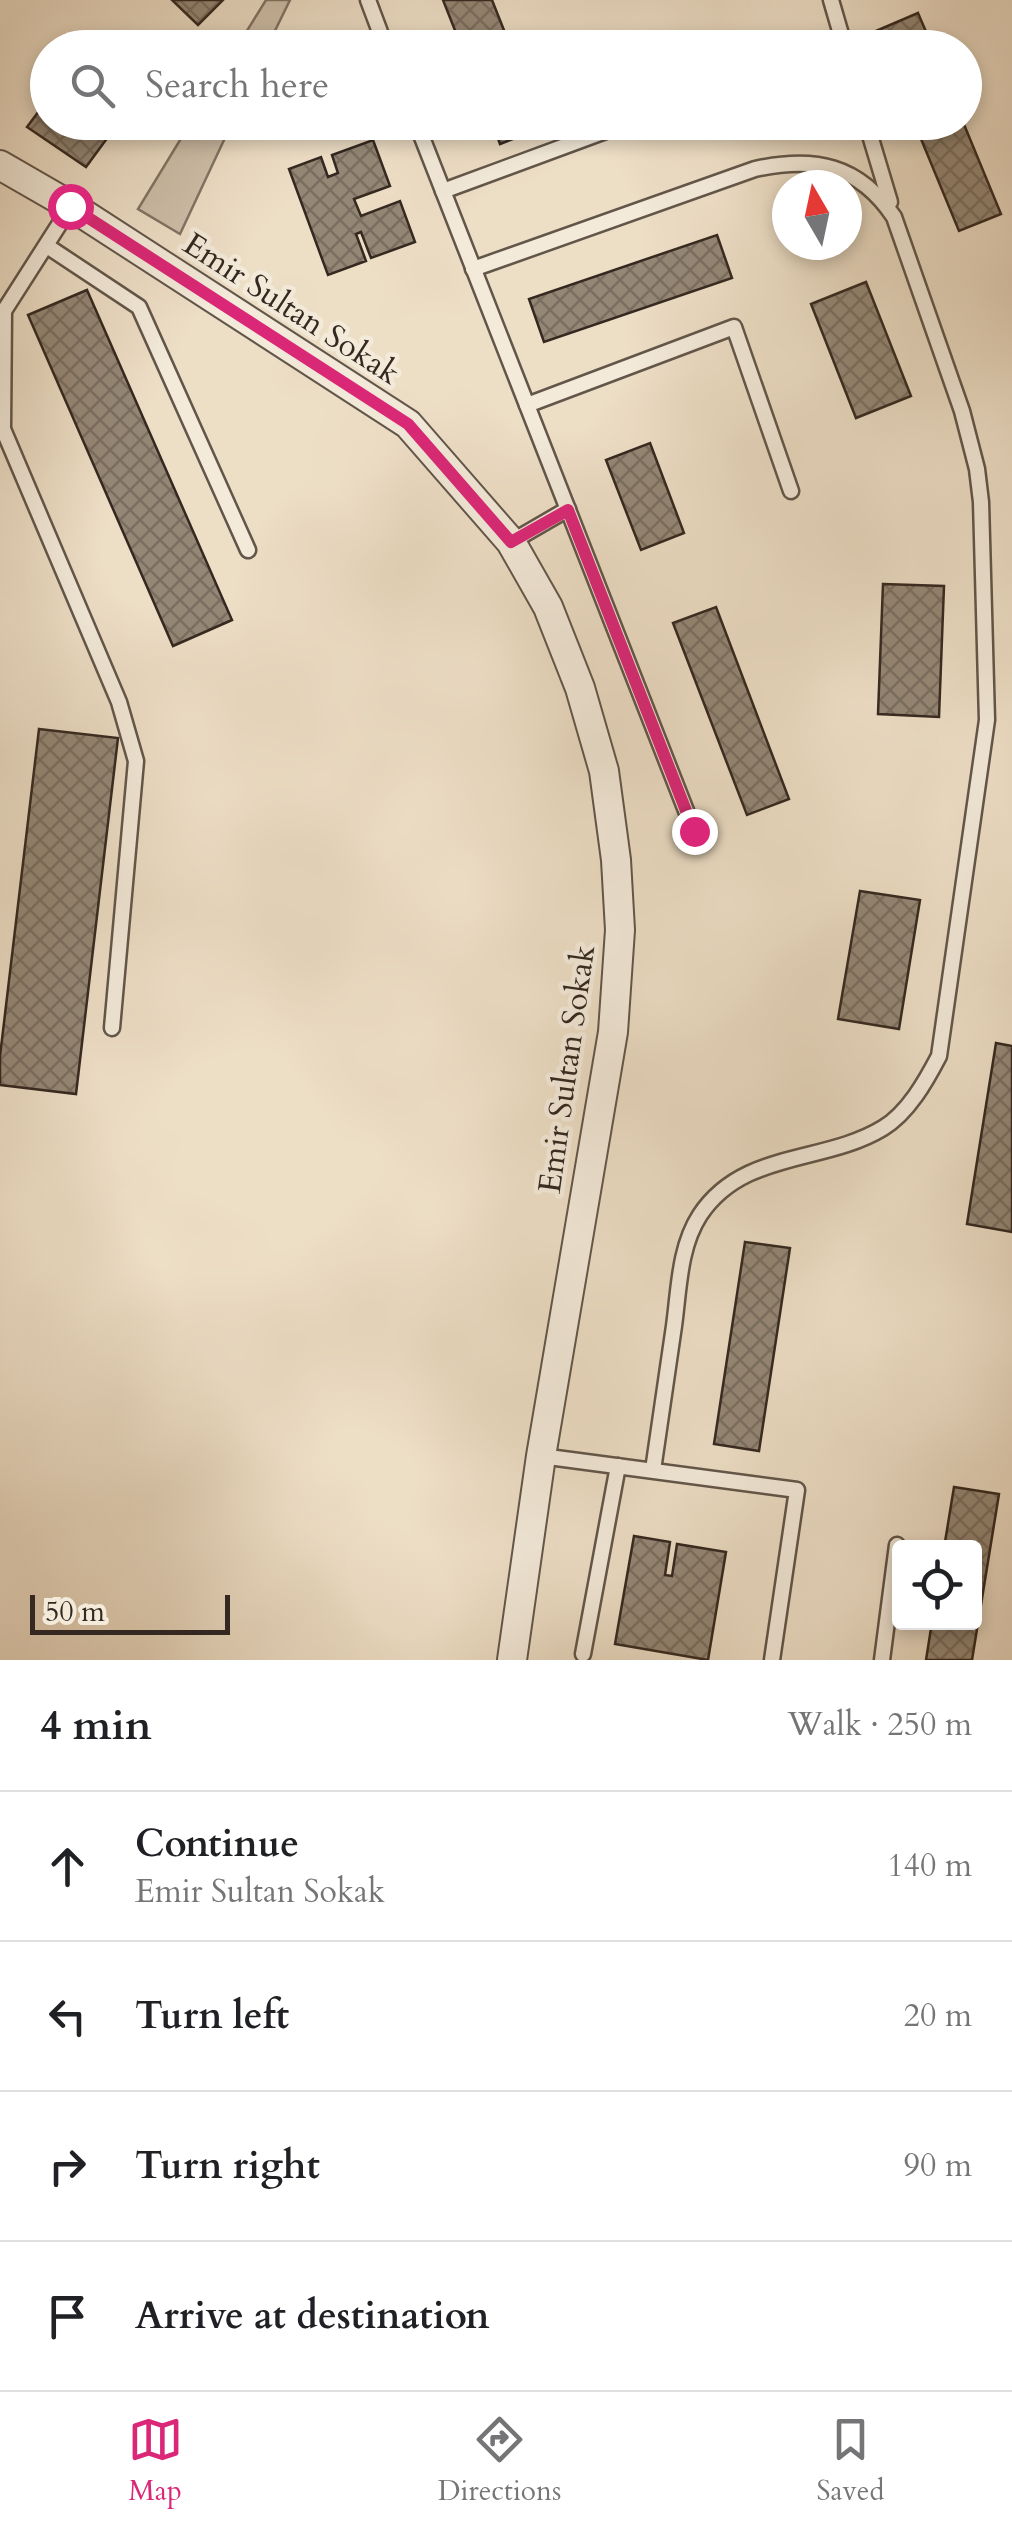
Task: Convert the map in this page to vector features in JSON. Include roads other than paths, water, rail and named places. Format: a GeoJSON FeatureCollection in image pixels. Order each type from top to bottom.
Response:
{"type":"FeatureCollection","features":[{"type":"Feature","properties":{"kind":"street","name":"Emir Sultan Sokak"},"geometry":{"type":"LineString","coordinates":[[0,165],[408,424],[511,542],[548,607],[580,688],[604,771],[616,860],[620,930],[613,1032],[541,1456],[512,1660]]}},
{"type":"Feature","properties":{"kind":"lane"},"geometry":{"type":"LineString","coordinates":[[368,0],[379,30]]}},
{"type":"Feature","properties":{"kind":"lane"},"geometry":{"type":"LineString","coordinates":[[831,0],[840,30]]}},
{"type":"Feature","properties":{"kind":"lane"},"geometry":{"type":"LineString","coordinates":[[423,140],[694,831]]}},
{"type":"Feature","properties":{"kind":"lane"},"geometry":{"type":"LineString","coordinates":[[443,191],[581,140]]}},
{"type":"Feature","properties":{"kind":"lane"},"geometry":{"type":"LineString","coordinates":[[653,1470],[684,1253],[701,1212],[719,1194],[759,1167],[884,1127],[908,1104],[929,1075],[943,1040],[986,720],[980,502],[977,468],[962,411],[871,140]]}},
{"type":"Feature","properties":{"kind":"lane"},"geometry":{"type":"LineString","coordinates":[[473,269],[736,175],[782,163],[839,169],[863,181],[880,196],[894,217]]}},
{"type":"Feature","properties":{"kind":"lane"},"geometry":{"type":"LineString","coordinates":[[70,206],[4,312],[3,429],[119,702],[136,761],[112,1028]]}},
{"type":"Feature","properties":{"kind":"lane"},"geometry":{"type":"LineString","coordinates":[[47,246],[139,307],[248,550]]}},
{"type":"Feature","properties":{"kind":"lane"},"geometry":{"type":"LineString","coordinates":[[527,405],[734,327],[790,491]]}},
{"type":"Feature","properties":{"kind":"lane"},"geometry":{"type":"LineString","coordinates":[[511,542],[568,510]]}},
{"type":"Feature","properties":{"kind":"lane"},"geometry":{"type":"LineString","coordinates":[[541,1456],[797,1490],[772,1660]]}},
{"type":"Feature","properties":{"kind":"lane"},"geometry":{"type":"LineString","coordinates":[[583,1654],[618,1466]]}},
{"type":"Feature","properties":{"kind":"lane"},"geometry":{"type":"LineString","coordinates":[[882,1660],[892,1578]]}}]}
